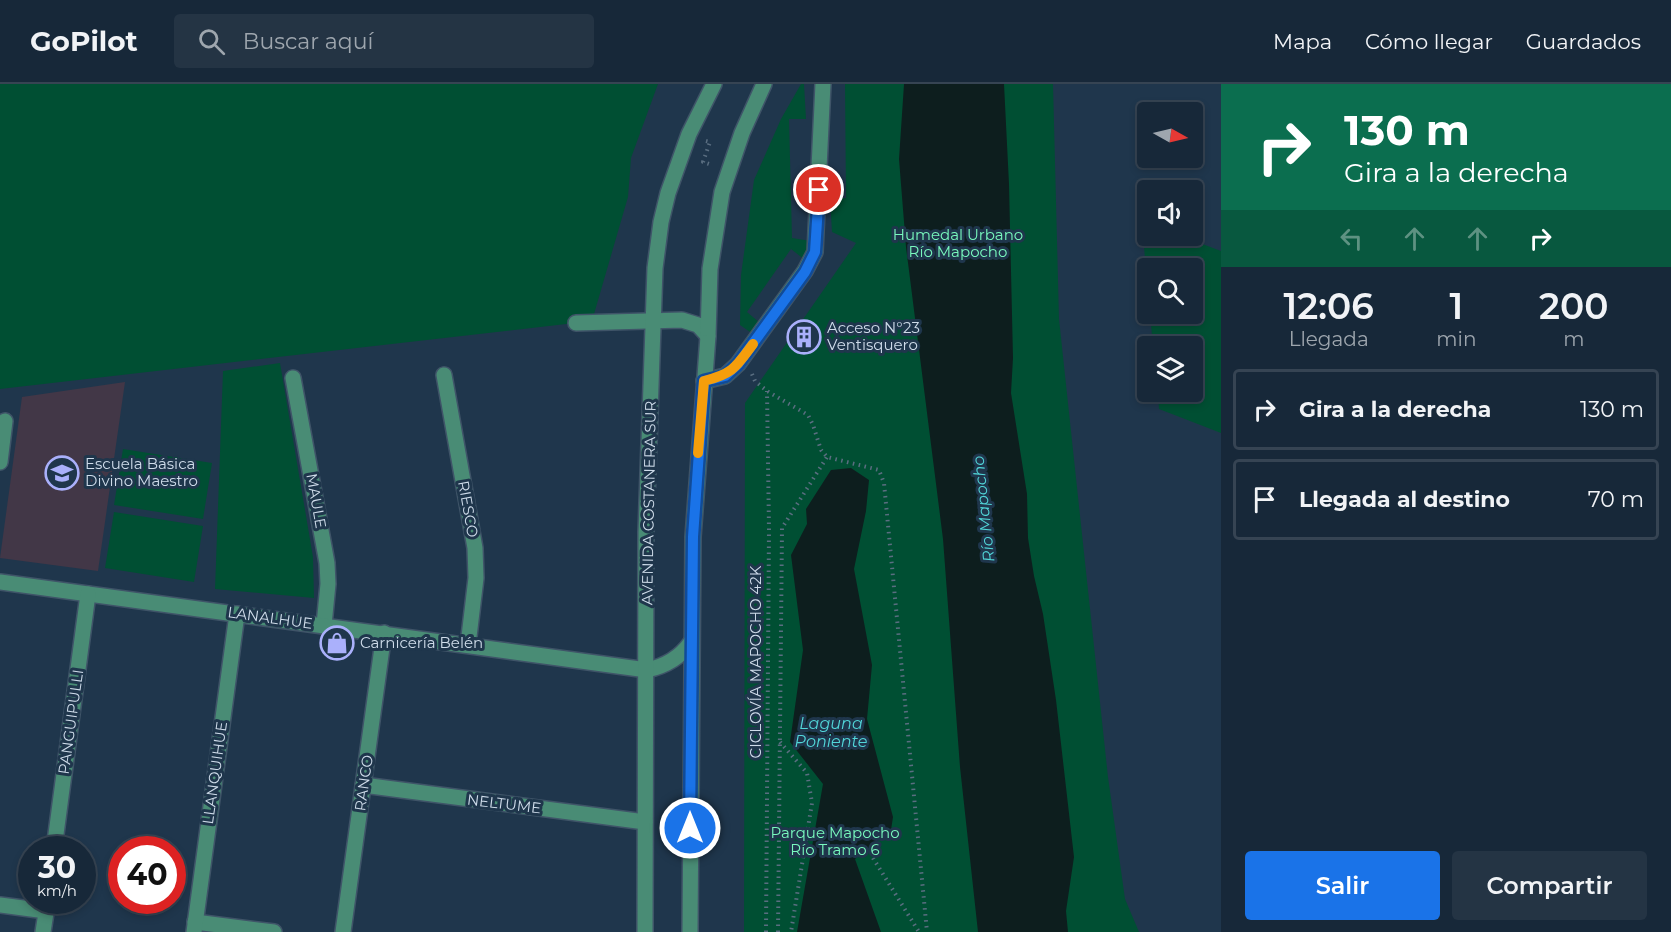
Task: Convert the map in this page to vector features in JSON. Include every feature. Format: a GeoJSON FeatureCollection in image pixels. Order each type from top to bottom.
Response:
{"type":"FeatureCollection","features":[{"type":"Feature","properties":{"kind":"street","name":"AVENIDA COSTANERA SUR"},"geometry":{"type":"LineString","coordinates":[[645,932],[646,532],[655,268],[668,193],[689,134],[714,84]]}},
{"type":"Feature","properties":{"kind":"street"},"geometry":{"type":"LineString","coordinates":[[690,932],[693,537],[708,336],[710,269],[722,192],[742,133],[764,84]]}},
{"type":"Feature","properties":{"kind":"street"},"geometry":{"type":"LineString","coordinates":[[704,381],[725,376],[738,364],[805,272],[815,252],[823,84]]}},
{"type":"Feature","properties":{"kind":"street"},"geometry":{"type":"LineString","coordinates":[[576,323],[688,321],[700,327],[708,336]]}},
{"type":"Feature","properties":{"kind":"street","name":"RIESCO"},"geometry":{"type":"LineString","coordinates":[[444,375],[476,548],[476,571],[468,645]]}},
{"type":"Feature","properties":{"kind":"street","name":"MAULE"},"geometry":{"type":"LineString","coordinates":[[294,378],[327,563],[328,584],[324,625]]}},
{"type":"Feature","properties":{"kind":"street"},"geometry":{"type":"LineString","coordinates":[[0,462],[5,421]]}},
{"type":"Feature","properties":{"kind":"street","name":"LANALHUE"},"geometry":{"type":"LineString","coordinates":[[0,582],[647,670]]}},
{"type":"Feature","properties":{"kind":"street","name":"PANGUIPULLI"},"geometry":{"type":"LineString","coordinates":[[56,836],[88,594]]}},
{"type":"Feature","properties":{"kind":"street","name":"LLANQUIHUE"},"geometry":{"type":"LineString","coordinates":[[195,927],[237,614]]}},
{"type":"Feature","properties":{"kind":"street","name":"RANCO"},"geometry":{"type":"LineString","coordinates":[[343,932],[384,633]]}},
{"type":"Feature","properties":{"kind":"street"},"geometry":{"type":"LineString","coordinates":[[647,670],[669,663],[685,651],[691,642]]}},
{"type":"Feature","properties":{"kind":"street","name":"NELTUME"},"geometry":{"type":"LineString","coordinates":[[363,785],[645,822]]}},
{"type":"Feature","properties":{"kind":"street"},"geometry":{"type":"LineString","coordinates":[[0,905],[18,905]]}},
{"type":"Feature","properties":{"kind":"street"},"geometry":{"type":"LineString","coordinates":[[43,932],[46,914]]}},
{"type":"Feature","properties":{"kind":"street"},"geometry":{"type":"LineString","coordinates":[[195,927],[274,932]]}},
{"type":"Feature","properties":{"kind":"path"},"geometry":{"type":"LineString","coordinates":[[743,357],[755,381],[767,391],[807,415],[813,425],[821,450],[827,457],[879,470],[884,483],[927,932]]}},
{"type":"Feature","properties":{"kind":"path","name":"CICLOVÍA MAPOCHO 42K"},"geometry":{"type":"LineString","coordinates":[[766,932],[769,541],[767,391]]}},
{"type":"Feature","properties":{"kind":"path"},"geometry":{"type":"LineString","coordinates":[[778,932],[782,528],[827,457]]}},
{"type":"Feature","properties":{"kind":"path"},"geometry":{"type":"LineString","coordinates":[[780,742],[807,773],[812,803],[791,932]]}},
{"type":"Feature","properties":{"kind":"path"},"geometry":{"type":"LineString","coordinates":[[873,858],[919,932]]}},
{"type":"Feature","properties":{"kind":"shaded area","name":"Escuela Básica Divino Maestro"},"geometry":{"type":"Polygon","coordinates":[[[125,382],[98,571],[0,558],[22,397],[125,382]]]}},
{"type":"Feature","properties":{"kind":"green space"},"geometry":{"type":"Polygon","coordinates":[[[0,84],[658,84],[631,158],[628,197],[592,321],[0,389],[0,84]]]}},
{"type":"Feature","properties":{"kind":"green space"},"geometry":{"type":"Polygon","coordinates":[[[801,84],[804,84],[806,119],[789,119],[792,238],[811,241],[805,260],[791,249],[747,312],[760,323],[753,334],[740,325],[741,275],[754,180],[781,119],[801,84]]]}},
{"type":"Feature","properties":{"kind":"green space","name":"Humedal Urbano Río Mapocho"},"geometry":{"type":"Polygon","coordinates":[[[845,84],[1053,84],[1059,319],[1108,777],[1125,899],[1139,932],[744,932],[745,403],[856,243],[832,232],[830,199],[846,198],[845,84]]]}},
{"type":"Feature","properties":{"kind":"green space"},"geometry":{"type":"Polygon","coordinates":[[[1203,244],[1221,251],[1221,433],[1159,409],[1159,402],[1203,402],[1203,336],[1152,336],[1151,324],[1203,324],[1203,258],[1145,258],[1144,246],[1203,244]]]}},
{"type":"Feature","properties":{"kind":"green space"},"geometry":{"type":"Polygon","coordinates":[[[280,363],[313,557],[314,598],[215,589],[223,371],[280,363]]]}},
{"type":"Feature","properties":{"kind":"green space"},"geometry":{"type":"Polygon","coordinates":[[[123,449],[212,463],[203,519],[114,505],[123,449]]]}},
{"type":"Feature","properties":{"kind":"green space"},"geometry":{"type":"Polygon","coordinates":[[[114,512],[203,526],[194,582],[105,568],[114,512]]]}},
{"type":"Feature","properties":{"kind":"water","name":"Río Mapocho"},"geometry":{"type":"Polygon","coordinates":[[[904,84],[1004,84],[1013,358],[1011,393],[1027,494],[1028,538],[1043,614],[1056,700],[1074,857],[1066,911],[1068,932],[978,932],[960,767],[943,539],[906,247],[899,159],[904,84]]]}},
{"type":"Feature","properties":{"kind":"water","name":"Laguna Poniente"},"geometry":{"type":"Polygon","coordinates":[[[851,468],[869,480],[866,511],[854,569],[872,665],[867,719],[893,817],[891,830],[855,859],[881,932],[797,932],[823,784],[790,742],[803,650],[791,555],[807,524],[806,509],[831,470],[851,468]]]}},
{"type":"Feature","properties":{"kind":"slow traffic"},"geometry":{"type":"LineString","coordinates":[[698,453],[704,381],[725,376],[738,364],[753,344]]}},
{"type":"Feature","properties":{"kind":"place","name":"Acceso N°23 Ventisquero"},"geometry":{"type":"Point","coordinates":[804,337]}},
{"type":"Feature","properties":{"kind":"place","name":"Escuela Básica Divino Maestro"},"geometry":{"type":"Point","coordinates":[62,473]}},
{"type":"Feature","properties":{"kind":"place","name":"Carnicería Belén"},"geometry":{"type":"Point","coordinates":[337,643]}},
{"type":"Feature","properties":{"kind":"route"},"geometry":{"type":"LineString","coordinates":[[690,828],[693,537],[704,381],[725,376],[738,364],[805,272],[815,252],[819,190]]}},
{"type":"Feature","properties":{"kind":"park label","name":"Parque Mapocho Río Tramo 6"},"geometry":{"type":"Point","coordinates":[835,842]}}]}
